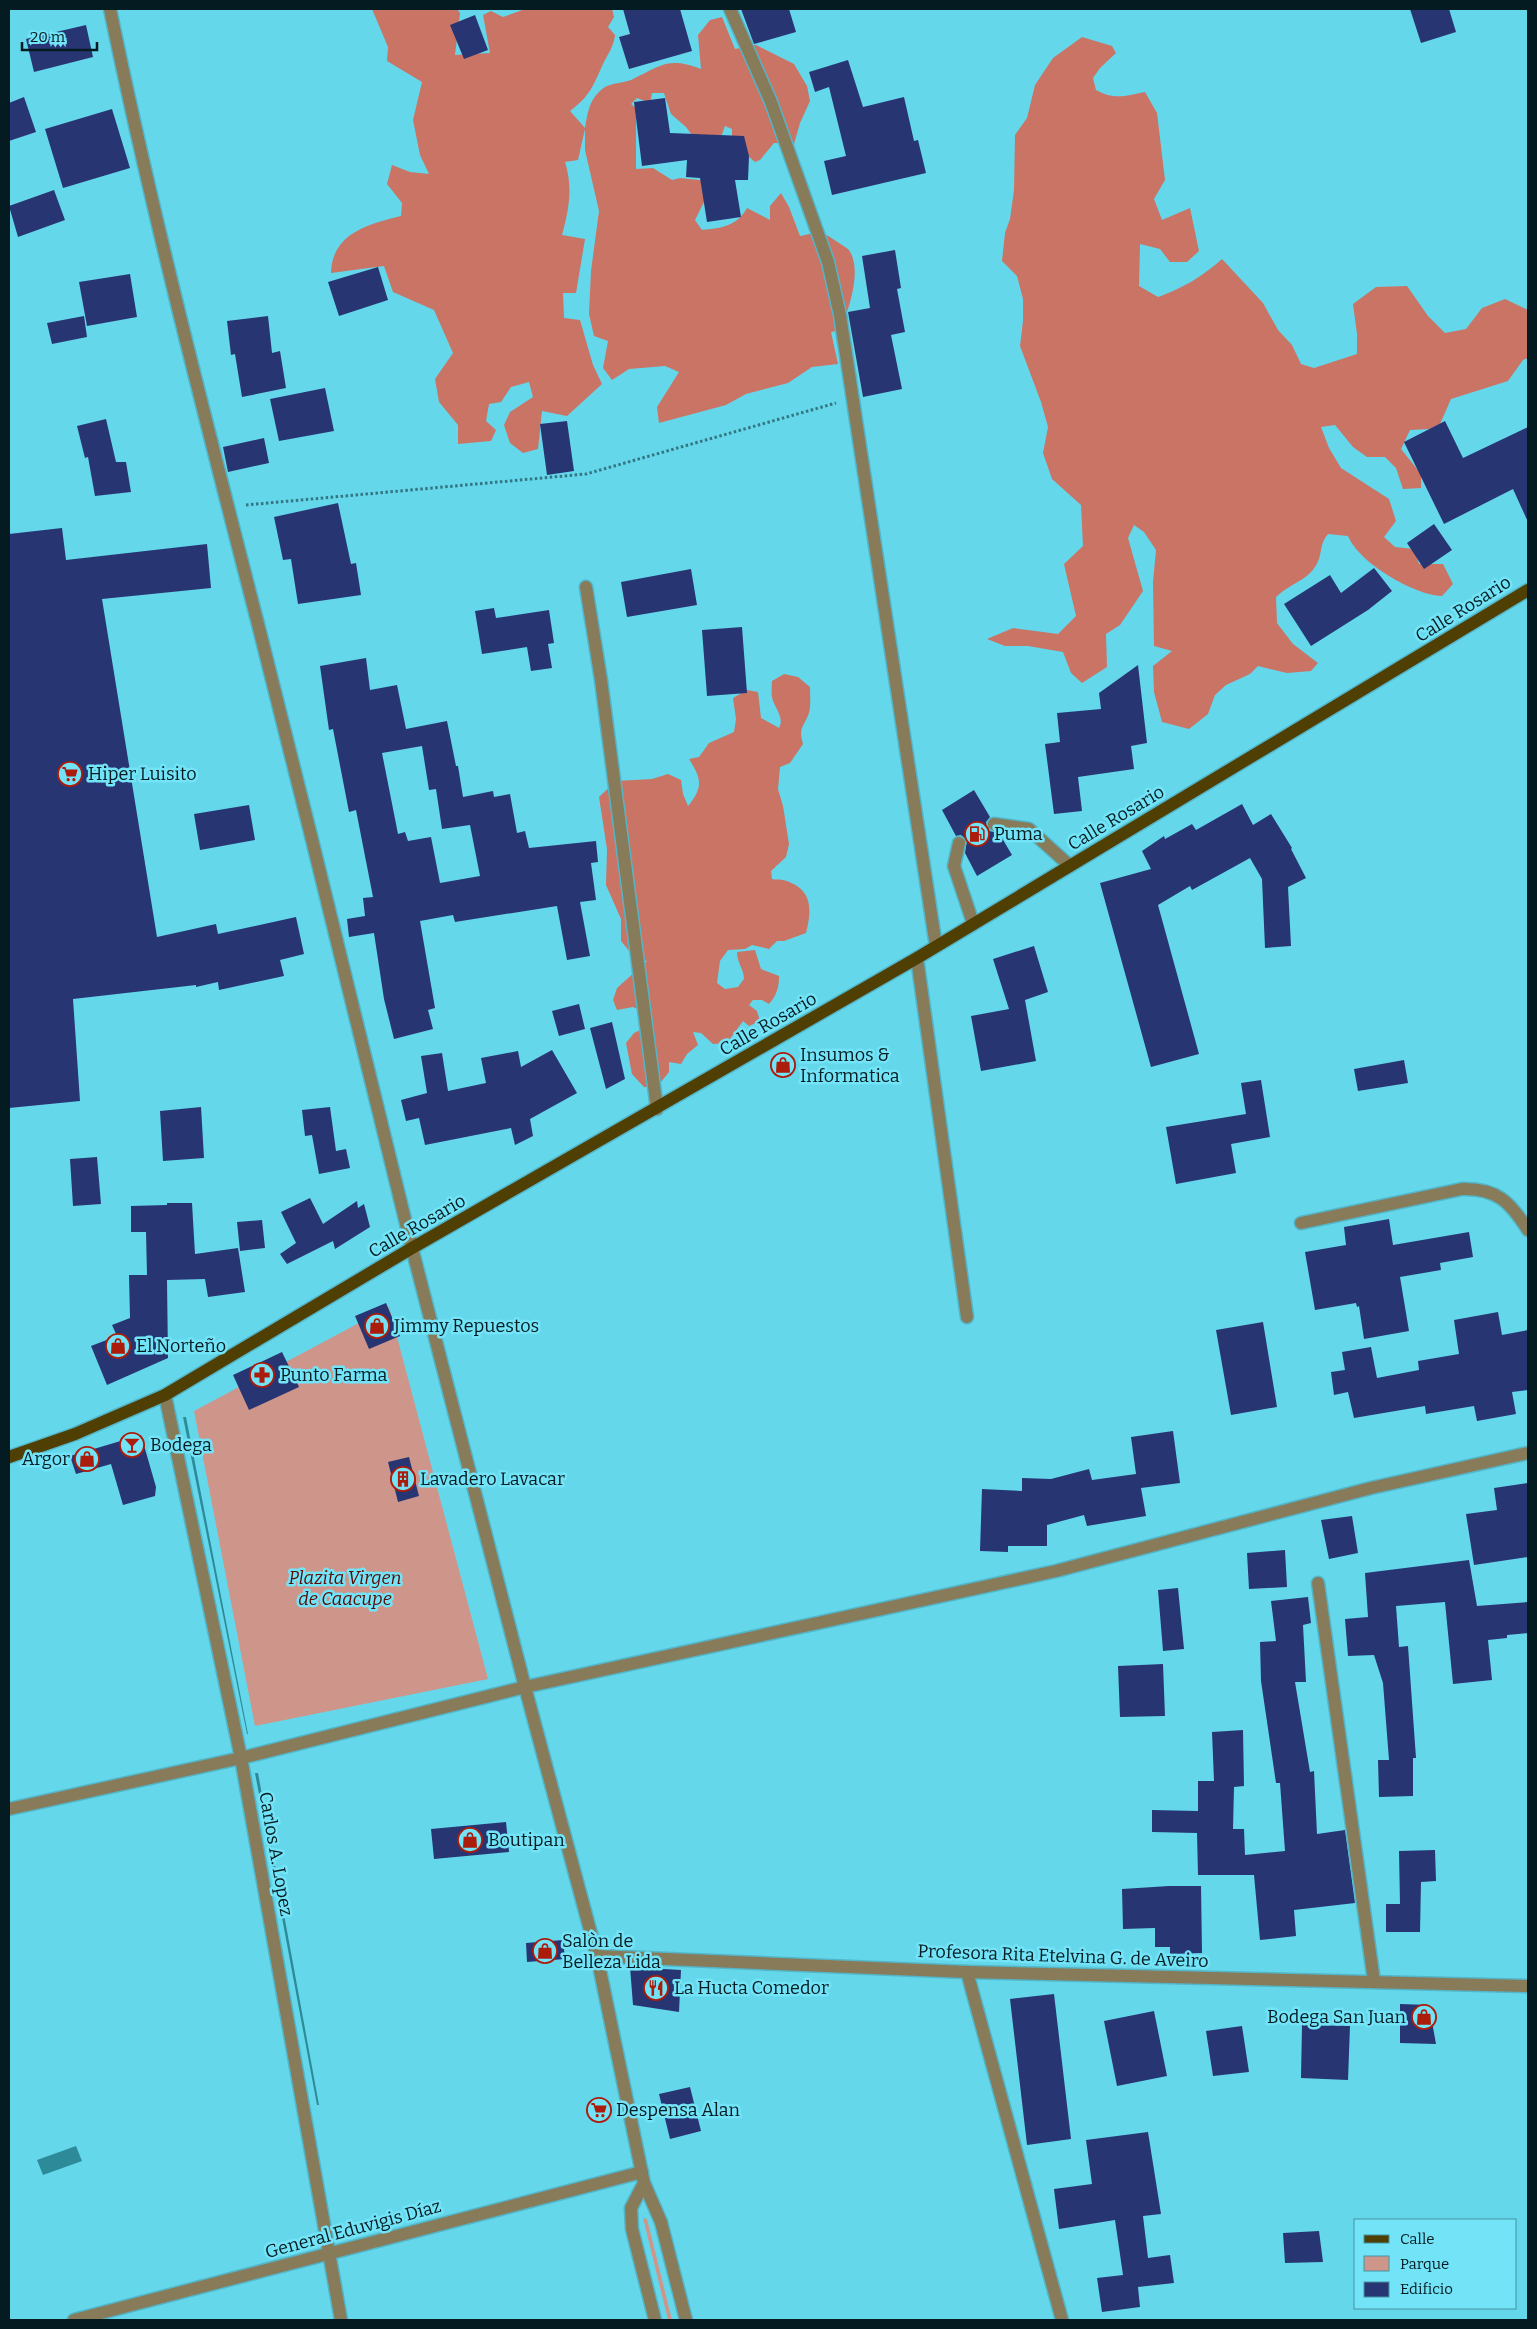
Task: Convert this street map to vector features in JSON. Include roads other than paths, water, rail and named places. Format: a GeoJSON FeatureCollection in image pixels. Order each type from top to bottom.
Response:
{"type":"FeatureCollection","features":[{"type":"Feature","properties":{"kind":"main road","name":"Calle Rosario"},"geometry":{"type":"LineString","coordinates":[[9,1457],[75,1434],[165,1396],[412,1248],[917,958],[1528,590]]}},
{"type":"Feature","properties":{"kind":"street"},"geometry":{"type":"LineString","coordinates":[[110,9],[128,97],[412,1248],[525,1687],[597,1956],[643,2178],[661,2222],[686,2320]]}},
{"type":"Feature","properties":{"kind":"street"},"geometry":{"type":"LineString","coordinates":[[730,9],[771,102],[828,262],[840,315],[936,946]]}},
{"type":"Feature","properties":{"kind":"street"},"geometry":{"type":"LineString","coordinates":[[586,587],[600,671],[657,1108]]}},
{"type":"Feature","properties":{"kind":"street"},"geometry":{"type":"LineString","coordinates":[[994,824],[1029,829],[1070,866]]}},
{"type":"Feature","properties":{"kind":"street"},"geometry":{"type":"LineString","coordinates":[[959,843],[954,866],[973,923]]}},
{"type":"Feature","properties":{"kind":"street"},"geometry":{"type":"LineString","coordinates":[[917,958],[967,1317]]}},
{"type":"Feature","properties":{"kind":"street"},"geometry":{"type":"LineString","coordinates":[[1301,1223],[1462,1189],[1479,1188],[1496,1193],[1516,1211],[1528,1230]]}},
{"type":"Feature","properties":{"kind":"street","name":"Carlos A. Lopez"},"geometry":{"type":"LineString","coordinates":[[165,1396],[241,1758],[341,2320]]}},
{"type":"Feature","properties":{"kind":"street"},"geometry":{"type":"LineString","coordinates":[[9,1809],[241,1758],[525,1687],[1056,1571],[1371,1488],[1528,1453]]}},
{"type":"Feature","properties":{"kind":"street"},"geometry":{"type":"LineString","coordinates":[[1318,1583],[1374,1981]]}},
{"type":"Feature","properties":{"kind":"street","name":"Profesora Rita Etelvina G. de Aveiro"},"geometry":{"type":"LineString","coordinates":[[597,1956],[967,1972],[1528,1986]]}},
{"type":"Feature","properties":{"kind":"street"},"geometry":{"type":"LineString","coordinates":[[967,1972],[1062,2320]]}},
{"type":"Feature","properties":{"kind":"street"},"geometry":{"type":"LineString","coordinates":[[643,2178],[631,2208],[632,2229],[655,2320]]}},
{"type":"Feature","properties":{"kind":"street","name":"General Eduvigis Díaz"},"geometry":{"type":"LineString","coordinates":[[74,2320],[329,2253],[643,2178]]}},
{"type":"Feature","properties":{"kind":"water"},"geometry":{"type":"Polygon","coordinates":[[[183,1417],[186,1417],[248,1734],[247,1734],[183,1417]]]}},
{"type":"Feature","properties":{"kind":"water"},"geometry":{"type":"Polygon","coordinates":[[[255,1773],[258,1773],[319,2105],[317,2105],[255,1773]]]}},
{"type":"Feature","properties":{"kind":"water"},"geometry":{"type":"Polygon","coordinates":[[[76,2146],[82,2161],[43,2175],[37,2160],[76,2146]]]}},
{"type":"Feature","properties":{"kind":"place","name":"Hiper Luisito"},"geometry":{"type":"Point","coordinates":[70,774]}},
{"type":"Feature","properties":{"kind":"place","name":"Puma"},"geometry":{"type":"Point","coordinates":[977,834]}},
{"type":"Feature","properties":{"kind":"place","name":"Insumos & Informatica"},"geometry":{"type":"Point","coordinates":[783,1065]}},
{"type":"Feature","properties":{"kind":"place","name":"Jimmy Repuestos"},"geometry":{"type":"Point","coordinates":[377,1326]}},
{"type":"Feature","properties":{"kind":"place","name":"El Norteño"},"geometry":{"type":"Point","coordinates":[118,1346]}},
{"type":"Feature","properties":{"kind":"place","name":"Punto Farma"},"geometry":{"type":"Point","coordinates":[262,1375]}},
{"type":"Feature","properties":{"kind":"place","name":"Bodega"},"geometry":{"type":"Point","coordinates":[132,1445]}},
{"type":"Feature","properties":{"kind":"place","name":"Argor"},"geometry":{"type":"Point","coordinates":[87,1459]}},
{"type":"Feature","properties":{"kind":"place","name":"Lavadero Lavacar"},"geometry":{"type":"Point","coordinates":[403,1479]}},
{"type":"Feature","properties":{"kind":"place","name":"Boutipan"},"geometry":{"type":"Point","coordinates":[470,1840]}},
{"type":"Feature","properties":{"kind":"place","name":"Salòn de Belleza Lida"},"geometry":{"type":"Point","coordinates":[545,1951]}},
{"type":"Feature","properties":{"kind":"place","name":"La Hucta Comedor"},"geometry":{"type":"Point","coordinates":[656,1988]}},
{"type":"Feature","properties":{"kind":"place","name":"Bodega San Juan"},"geometry":{"type":"Point","coordinates":[1424,2017]}},
{"type":"Feature","properties":{"kind":"place","name":"Despensa Alan"},"geometry":{"type":"Point","coordinates":[599,2110]}},
{"type":"Feature","properties":{"kind":"park label","name":"Plazita Virgen de Caacupe"},"geometry":{"type":"Point","coordinates":[345,1588]}}]}
